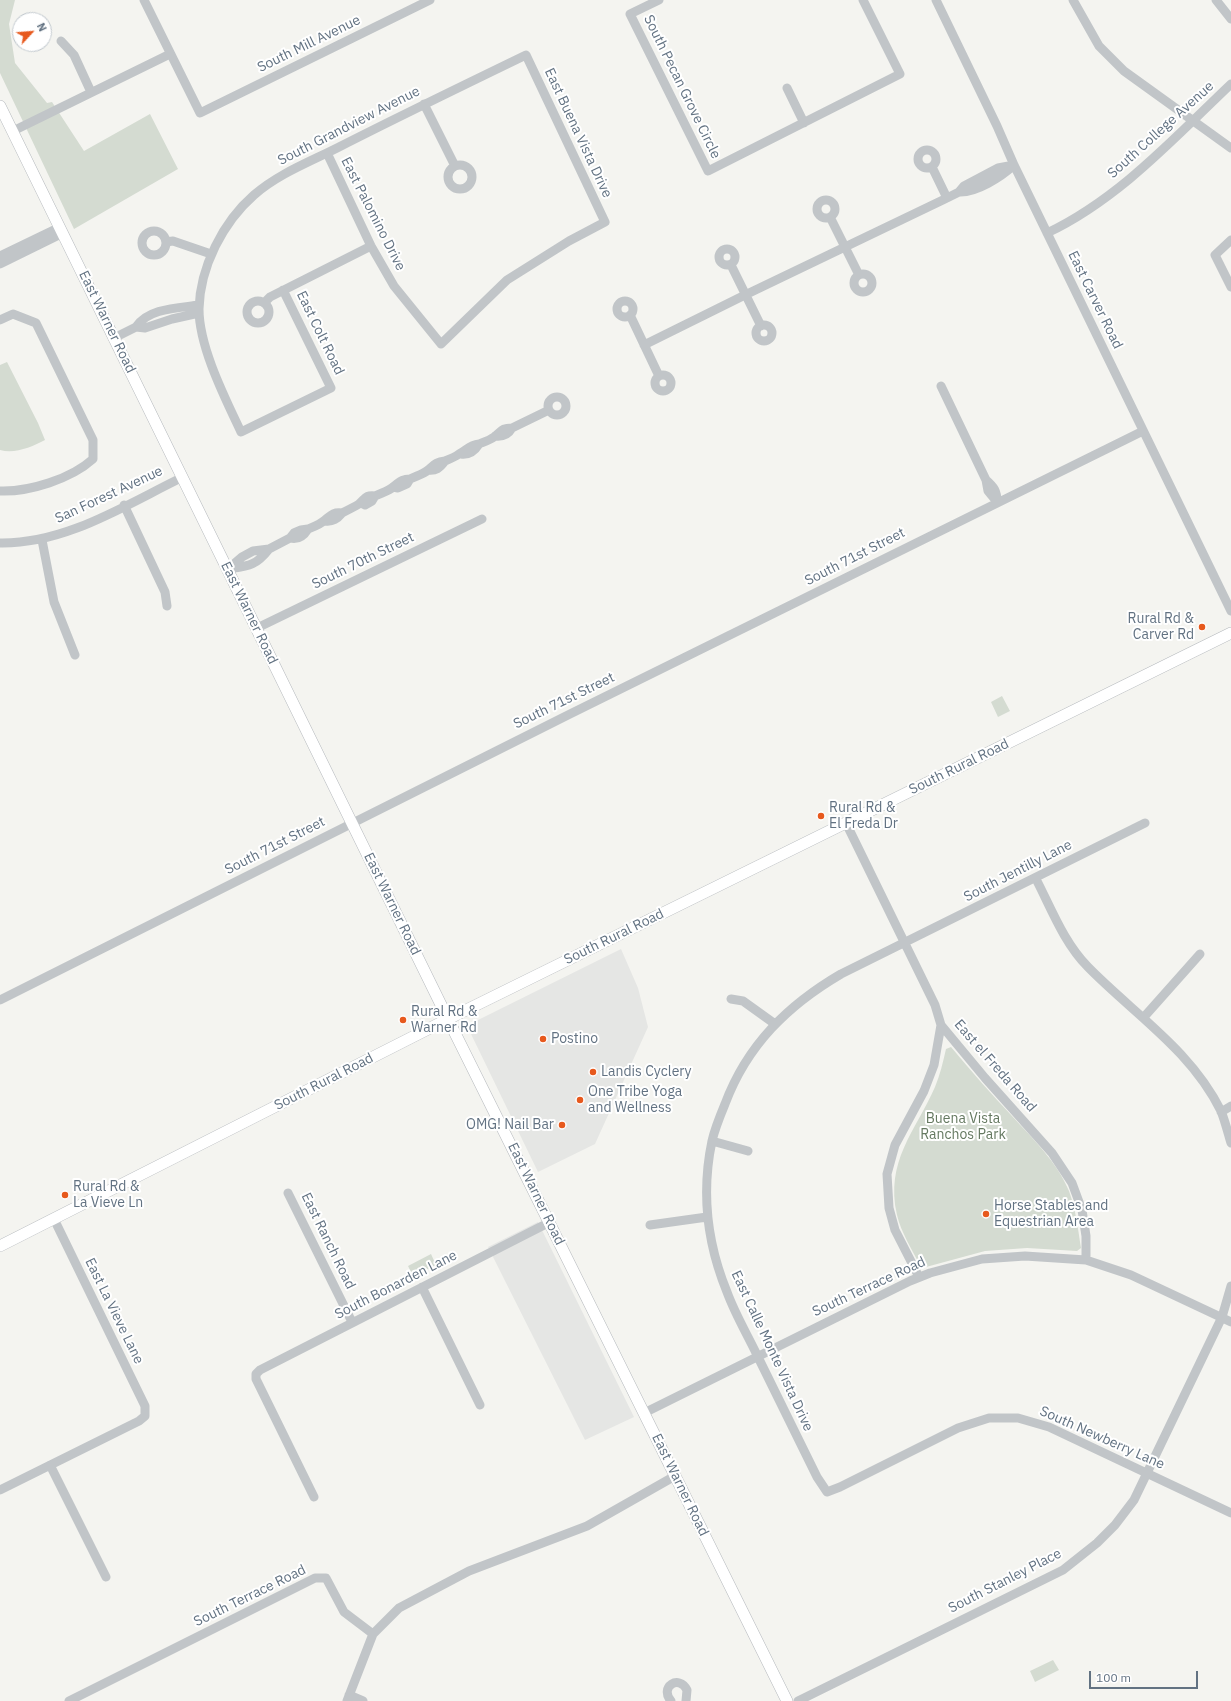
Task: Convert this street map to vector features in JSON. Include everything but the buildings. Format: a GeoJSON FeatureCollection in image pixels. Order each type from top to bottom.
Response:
{"type":"FeatureCollection","features":[{"type":"Feature","properties":{"kind":"main road","name":"East Warner Road"},"geometry":{"type":"LineString","coordinates":[[0,106],[448,1019],[787,1701]]}},
{"type":"Feature","properties":{"kind":"main road","name":"South Rural Road"},"geometry":{"type":"LineString","coordinates":[[0,1246],[448,1019],[1231,633]]}},
{"type":"Feature","properties":{"kind":"street"},"geometry":{"type":"LineString","coordinates":[[13,131],[170,54],[144,0]]}},
{"type":"Feature","properties":{"kind":"street","name":"South Mill Avenue"},"geometry":{"type":"LineString","coordinates":[[170,54],[200,113],[430,0]]}},
{"type":"Feature","properties":{"kind":"street","name":"South Pecan Grove Circle"},"geometry":{"type":"LineString","coordinates":[[659,0],[630,14],[708,170],[900,74],[863,0]]}},
{"type":"Feature","properties":{"kind":"street","name":"East Carver Road"},"geometry":{"type":"LineString","coordinates":[[936,0],[997,126],[1014,165],[1231,611]]}},
{"type":"Feature","properties":{"kind":"street"},"geometry":{"type":"LineString","coordinates":[[1073,0],[1099,46],[1124,71],[1231,148]]}},
{"type":"Feature","properties":{"kind":"street"},"geometry":{"type":"LineString","coordinates":[[1216,0],[1231,18]]}},
{"type":"Feature","properties":{"kind":"street"},"geometry":{"type":"LineString","coordinates":[[61,41],[74,56],[92,92]]}},
{"type":"Feature","properties":{"kind":"street","name":"South Grandview Avenue"},"geometry":{"type":"LineString","coordinates":[[241,432],[205,348],[199,309],[203,280],[212,254],[229,221],[254,195],[280,177],[424,104],[526,55]]}},
{"type":"Feature","properties":{"kind":"street","name":"East Buena Vista Drive"},"geometry":{"type":"LineString","coordinates":[[441,344],[507,280],[569,241],[605,222],[526,55]]}},
{"type":"Feature","properties":{"kind":"street","name":"South College Avenue"},"geometry":{"type":"LineString","coordinates":[[1047,233],[1085,212],[1129,181],[1231,84]]}},
{"type":"Feature","properties":{"kind":"street"},"geometry":{"type":"LineString","coordinates":[[787,88],[804,123]]}},
{"type":"Feature","properties":{"kind":"street"},"geometry":{"type":"LineString","coordinates":[[424,104],[455,166]]}},
{"type":"Feature","properties":{"kind":"street","name":"East Palomino Drive"},"geometry":{"type":"LineString","coordinates":[[327,153],[371,246],[394,286],[441,344]]}},
{"type":"Feature","properties":{"kind":"street"},"geometry":{"type":"LineString","coordinates":[[644,345],[959,192],[964,186],[998,168],[1014,165]]}},
{"type":"Feature","properties":{"kind":"street"},"geometry":{"type":"LineString","coordinates":[[932,167],[947,198]]}},
{"type":"Feature","properties":{"kind":"street"},"geometry":{"type":"LineString","coordinates":[[830,217],[859,275]]}},
{"type":"Feature","properties":{"kind":"street"},"geometry":{"type":"LineString","coordinates":[[0,256],[61,230]]}},
{"type":"Feature","properties":{"kind":"street"},"geometry":{"type":"LineString","coordinates":[[0,264],[61,230]]}},
{"type":"Feature","properties":{"kind":"street"},"geometry":{"type":"LineString","coordinates":[[1231,240],[1216,255],[1231,287]]}},
{"type":"Feature","properties":{"kind":"street"},"geometry":{"type":"LineString","coordinates":[[166,242],[173,241],[212,254]]}},
{"type":"Feature","properties":{"kind":"street"},"geometry":{"type":"LineString","coordinates":[[264,303],[270,297],[283,290],[371,246]]}},
{"type":"Feature","properties":{"kind":"street"},"geometry":{"type":"LineString","coordinates":[[731,265],[761,326]]}},
{"type":"Feature","properties":{"kind":"street","name":"East Colt Road"},"geometry":{"type":"LineString","coordinates":[[241,432],[331,388],[283,290]]}},
{"type":"Feature","properties":{"kind":"street"},"geometry":{"type":"LineString","coordinates":[[114,338],[136,327],[140,320],[199,309]]}},
{"type":"Feature","properties":{"kind":"street"},"geometry":{"type":"LineString","coordinates":[[0,320],[13,314],[36,323],[93,440],[93,459],[86,466],[63,477],[36,487],[11,491],[0,491]]}},
{"type":"Feature","properties":{"kind":"street"},"geometry":{"type":"LineString","coordinates":[[630,315],[660,376]]}},
{"type":"Feature","properties":{"kind":"street"},"geometry":{"type":"LineString","coordinates":[[940,386],[986,480],[988,491],[997,502]]}},
{"type":"Feature","properties":{"kind":"street"},"geometry":{"type":"LineString","coordinates":[[228,569],[242,557],[253,551],[269,548],[290,538],[296,539],[304,535],[308,530],[325,521],[331,521],[338,518],[342,513],[361,503],[365,504],[372,501],[375,496],[393,487],[398,488],[407,484],[410,479],[428,470],[434,471],[441,467],[445,462],[461,454],[467,454],[475,450],[479,444],[495,436],[502,437],[512,428],[549,410]]}},
{"type":"Feature","properties":{"kind":"street","name":"South 71st Street"},"geometry":{"type":"LineString","coordinates":[[0,1000],[352,822],[1143,431]]}},
{"type":"Feature","properties":{"kind":"street","name":"San Forest Avenue"},"geometry":{"type":"LineString","coordinates":[[0,543],[42,540],[75,529],[183,477]]}},
{"type":"Feature","properties":{"kind":"street"},"geometry":{"type":"LineString","coordinates":[[124,506],[165,592],[167,606]]}},
{"type":"Feature","properties":{"kind":"street","name":"South 70th Street"},"geometry":{"type":"LineString","coordinates":[[257,628],[482,519]]}},
{"type":"Feature","properties":{"kind":"street"},"geometry":{"type":"LineString","coordinates":[[42,540],[54,602],[75,655]]}},
{"type":"Feature","properties":{"kind":"street","name":"East el Freda Road"},"geometry":{"type":"LineString","coordinates":[[846,823],[935,1005],[941,1025],[984,1078],[1052,1153],[1072,1183],[1082,1210],[1086,1236],[1086,1260]]}},
{"type":"Feature","properties":{"kind":"street","name":"South Jentilly Lane"},"geometry":{"type":"LineString","coordinates":[[904,944],[1145,823]]}},
{"type":"Feature","properties":{"kind":"street"},"geometry":{"type":"LineString","coordinates":[[1036,878],[1068,941],[1087,966],[1178,1050],[1203,1081],[1221,1112],[1231,1143]]}},
{"type":"Feature","properties":{"kind":"street","name":"East Calle Monte Vista Drive"},"geometry":{"type":"LineString","coordinates":[[827,1492],[817,1477],[725,1288],[711,1242],[707,1217],[707,1175],[712,1141],[731,1087],[753,1050],[775,1024],[819,986],[904,944]]}},
{"type":"Feature","properties":{"kind":"street"},"geometry":{"type":"LineString","coordinates":[[1144,1017],[1200,954]]}},
{"type":"Feature","properties":{"kind":"street"},"geometry":{"type":"LineString","coordinates":[[731,999],[743,1001],[766,1016],[775,1024]]}},
{"type":"Feature","properties":{"kind":"street"},"geometry":{"type":"LineString","coordinates":[[919,1277],[895,1230],[889,1208],[887,1174],[895,1145],[924,1092],[934,1065],[941,1025]]}},
{"type":"Feature","properties":{"kind":"street"},"geometry":{"type":"LineString","coordinates":[[1221,1112],[1231,1106]]}},
{"type":"Feature","properties":{"kind":"street"},"geometry":{"type":"LineString","coordinates":[[712,1141],[748,1151]]}},
{"type":"Feature","properties":{"kind":"street","name":"East Ranch Road"},"geometry":{"type":"LineString","coordinates":[[288,1193],[352,1322]]}},
{"type":"Feature","properties":{"kind":"street"},"geometry":{"type":"LineString","coordinates":[[650,1225],[707,1217]]}},
{"type":"Feature","properties":{"kind":"street","name":"East La Vieve Lane"},"geometry":{"type":"LineString","coordinates":[[50,1465],[139,1421],[145,1416],[145,1406],[54,1219]]}},
{"type":"Feature","properties":{"kind":"street","name":"South Bonarden Lane"},"geometry":{"type":"LineString","coordinates":[[314,1497],[256,1379],[256,1374],[260,1370],[352,1322],[550,1222]]}},
{"type":"Feature","properties":{"kind":"street","name":"South Terrace Road"},"geometry":{"type":"LineString","coordinates":[[644,1413],[919,1277],[930,1272],[982,1259],[1025,1256],[1086,1260],[1131,1275],[1231,1322]]}},
{"type":"Feature","properties":{"kind":"street"},"geometry":{"type":"LineString","coordinates":[[1222,1317],[1231,1286]]}},
{"type":"Feature","properties":{"kind":"street"},"geometry":{"type":"LineString","coordinates":[[422,1287],[480,1404]]}},
{"type":"Feature","properties":{"kind":"street","name":"South Stanley Place"},"geometry":{"type":"LineString","coordinates":[[798,1701],[1063,1570],[1097,1543],[1115,1525],[1134,1500],[1222,1317]]}},
{"type":"Feature","properties":{"kind":"street","name":"South Newberry Lane"},"geometry":{"type":"LineString","coordinates":[[827,1492],[840,1487],[958,1428],[989,1418],[1018,1418],[1050,1428],[1231,1513]]}},
{"type":"Feature","properties":{"kind":"street"},"geometry":{"type":"LineString","coordinates":[[0,1490],[50,1465],[106,1577]]}},
{"type":"Feature","properties":{"kind":"street"},"geometry":{"type":"LineString","coordinates":[[363,1701],[348,1698],[373,1634],[399,1608],[469,1571],[587,1526],[675,1476]]}},
{"type":"Feature","properties":{"kind":"street","name":"South Terrace Road"},"geometry":{"type":"LineString","coordinates":[[69,1701],[315,1578],[326,1578],[344,1612],[373,1634]]}},
{"type":"Feature","properties":{"kind":"street"},"geometry":{"type":"LineString","coordinates":[[671,1701],[668,1697],[667,1691],[670,1686],[675,1683],[680,1683],[684,1684],[687,1690],[686,1701]]}},
{"type":"Feature","properties":{"kind":"shaded area"},"geometry":{"type":"Polygon","coordinates":[[[621,949],[638,988],[648,1027],[595,1144],[538,1172],[471,1034],[472,1025],[476,1021],[621,949]]]}},
{"type":"Feature","properties":{"kind":"shaded area"},"geometry":{"type":"Polygon","coordinates":[[[538,1222],[634,1417],[585,1440],[488,1247],[538,1222]]]}},
{"type":"Feature","properties":{"kind":"green space"},"geometry":{"type":"Polygon","coordinates":[[[0,0],[15,0],[9,24],[12,52],[13,52],[15,63],[47,103],[52,102],[84,151],[150,114],[178,169],[74,229],[0,73],[0,0]]]}},
{"type":"Feature","properties":{"kind":"green space"},"geometry":{"type":"Polygon","coordinates":[[[7,362],[45,440],[29,447],[12,451],[0,450],[0,365],[7,362]]]}},
{"type":"Feature","properties":{"kind":"green space"},"geometry":{"type":"Polygon","coordinates":[[[1002,696],[1010,711],[998,717],[991,702],[1002,696]]]}},
{"type":"Feature","properties":{"kind":"green space","name":"Buena Vista Ranchos Park"},"geometry":{"type":"Polygon","coordinates":[[[951,1047],[1036,1142],[1058,1170],[1069,1191],[1073,1205],[1081,1248],[1077,1251],[1027,1248],[985,1251],[926,1267],[920,1265],[901,1228],[897,1215],[894,1196],[895,1179],[898,1163],[904,1148],[935,1087],[946,1049],[951,1047]]]}},
{"type":"Feature","properties":{"kind":"green space"},"geometry":{"type":"Polygon","coordinates":[[[431,1254],[436,1265],[413,1276],[408,1266],[431,1254]]]}},
{"type":"Feature","properties":{"kind":"green space"},"geometry":{"type":"Polygon","coordinates":[[[1053,1660],[1059,1670],[1035,1682],[1030,1671],[1053,1660]]]}},
{"type":"Feature","properties":{"kind":"place","name":"Rural Rd & Carver Rd"},"geometry":{"type":"Point","coordinates":[1202,627]}},
{"type":"Feature","properties":{"kind":"place","name":"Rural Rd & El Freda Dr"},"geometry":{"type":"Point","coordinates":[821,816]}},
{"type":"Feature","properties":{"kind":"place","name":"Rural Rd & Warner Rd"},"geometry":{"type":"Point","coordinates":[403,1020]}},
{"type":"Feature","properties":{"kind":"place","name":"Postino"},"geometry":{"type":"Point","coordinates":[543,1039]}},
{"type":"Feature","properties":{"kind":"place","name":"Landis Cyclery"},"geometry":{"type":"Point","coordinates":[593,1072]}},
{"type":"Feature","properties":{"kind":"place","name":"One Tribe Yoga and Wellness"},"geometry":{"type":"Point","coordinates":[580,1100]}},
{"type":"Feature","properties":{"kind":"place","name":"OMG! Nail Bar"},"geometry":{"type":"Point","coordinates":[562,1125]}},
{"type":"Feature","properties":{"kind":"place","name":"Rural Rd & La Vieve Ln"},"geometry":{"type":"Point","coordinates":[65,1195]}},
{"type":"Feature","properties":{"kind":"place","name":"Horse Stables and Equestrian Area"},"geometry":{"type":"Point","coordinates":[986,1214]}}]}
